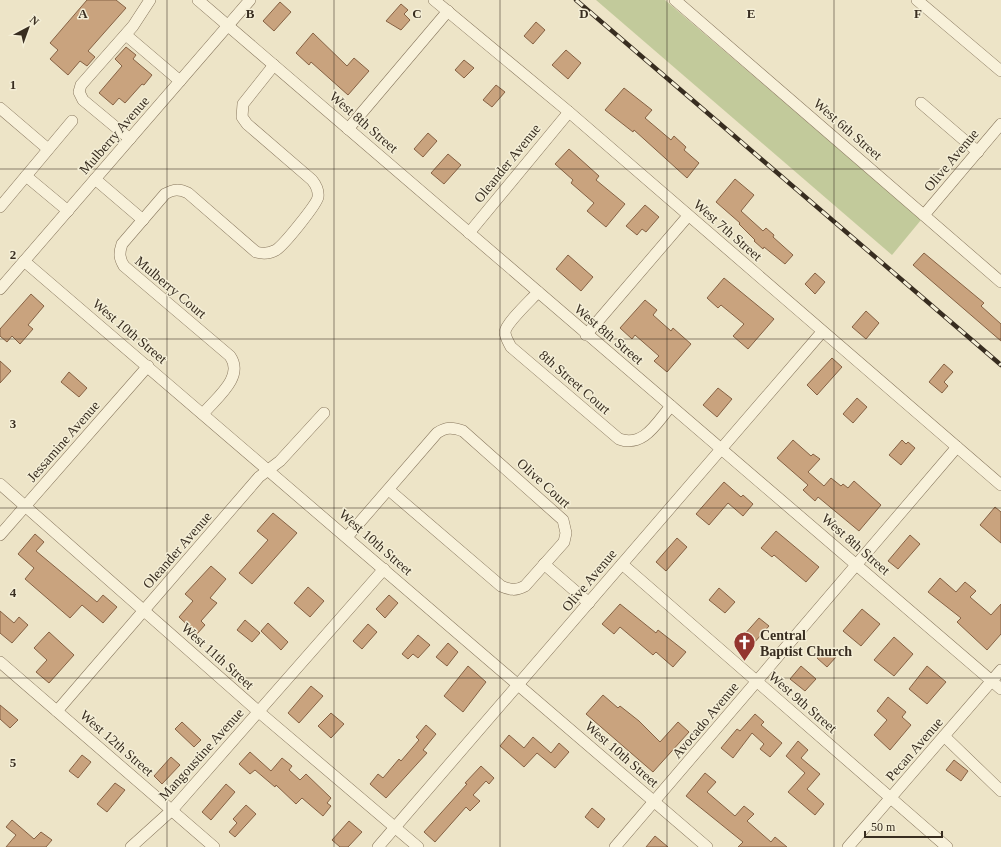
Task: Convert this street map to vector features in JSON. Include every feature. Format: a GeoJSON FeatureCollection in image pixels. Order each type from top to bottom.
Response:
{"type":"FeatureCollection","features":[{"type":"Feature","properties":{"kind":"street"},"geometry":{"type":"LineString","coordinates":[[130,139],[83,100],[79,92],[81,85],[126,35],[150,0]]}},
{"type":"Feature","properties":{"kind":"street","name":"West 8th Street"},"geometry":{"type":"LineString","coordinates":[[198,0],[1001,689]]}},
{"type":"Feature","properties":{"kind":"street","name":"Mulberry Avenue"},"geometry":{"type":"LineString","coordinates":[[0,290],[250,0]]}},
{"type":"Feature","properties":{"kind":"street","name":"West 7th Street"},"geometry":{"type":"LineString","coordinates":[[434,0],[569,112],[1001,485]]}},
{"type":"Feature","properties":{"kind":"street","name":"West 6th Street"},"geometry":{"type":"LineString","coordinates":[[675,0],[1001,282]]}},
{"type":"Feature","properties":{"kind":"street"},"geometry":{"type":"LineString","coordinates":[[917,0],[1001,71]]}},
{"type":"Feature","properties":{"kind":"street"},"geometry":{"type":"LineString","coordinates":[[348,129],[448,11]]}},
{"type":"Feature","properties":{"kind":"street"},"geometry":{"type":"LineString","coordinates":[[126,35],[180,81]]}},
{"type":"Feature","properties":{"kind":"street","name":"Mulberry Court"},"geometry":{"type":"LineString","coordinates":[[203,414],[233,379],[235,371],[234,363],[230,356],[124,266],[119,252],[122,244],[165,194],[173,190],[181,190],[188,193],[256,252],[269,253],[278,249],[314,207],[318,197],[318,188],[312,180],[247,124],[242,117],[243,104],[274,65]]}},
{"type":"Feature","properties":{"kind":"street"},"geometry":{"type":"LineString","coordinates":[[921,103],[978,152]]}},
{"type":"Feature","properties":{"kind":"street"},"geometry":{"type":"LineString","coordinates":[[0,108],[48,149]]}},
{"type":"Feature","properties":{"kind":"street","name":"Oleander Avenue"},"geometry":{"type":"LineString","coordinates":[[469,233],[569,112]]}},
{"type":"Feature","properties":{"kind":"street"},"geometry":{"type":"LineString","coordinates":[[0,207],[72,121]]}},
{"type":"Feature","properties":{"kind":"street","name":"Olive Avenue"},"geometry":{"type":"LineString","coordinates":[[924,215],[1001,124]]}},
{"type":"Feature","properties":{"kind":"street"},"geometry":{"type":"LineString","coordinates":[[26,176],[68,211]]}},
{"type":"Feature","properties":{"kind":"street"},"geometry":{"type":"LineString","coordinates":[[95,179],[143,220]]}},
{"type":"Feature","properties":{"kind":"street"},"geometry":{"type":"LineString","coordinates":[[586,334],[688,216]]}},
{"type":"Feature","properties":{"kind":"street","name":"West 10th Street"},"geometry":{"type":"LineString","coordinates":[[24,261],[707,847]]}},
{"type":"Feature","properties":{"kind":"street","name":"8th Street Court"},"geometry":{"type":"LineString","coordinates":[[538,292],[509,324],[505,331],[507,340],[511,347],[619,440],[628,443],[642,439],[671,406]]}},
{"type":"Feature","properties":{"kind":"street","name":"Olive Avenue"},"geometry":{"type":"LineString","coordinates":[[378,847],[822,332]]}},
{"type":"Feature","properties":{"kind":"street","name":"Jessamine Avenue"},"geometry":{"type":"LineString","coordinates":[[0,536],[148,366]]}},
{"type":"Feature","properties":{"kind":"street","name":"Oleander Avenue"},"geometry":{"type":"LineString","coordinates":[[57,711],[259,477],[280,461],[324,412]]}},
{"type":"Feature","properties":{"kind":"street","name":"Olive Court"},"geometry":{"type":"LineString","coordinates":[[347,537],[437,433],[444,428],[454,427],[463,431],[564,520],[566,533],[564,542],[525,586],[519,590],[510,590],[501,586],[388,490]]}},
{"type":"Feature","properties":{"kind":"street","name":"Avocado Avenue"},"geometry":{"type":"LineString","coordinates":[[615,847],[858,565],[957,447]]}},
{"type":"Feature","properties":{"kind":"street","name":"West 11th Street"},"geometry":{"type":"LineString","coordinates":[[0,484],[259,712],[418,847]]}},
{"type":"Feature","properties":{"kind":"street"},"geometry":{"type":"LineString","coordinates":[[544,564],[589,603]]}},
{"type":"Feature","properties":{"kind":"street","name":"West 9th Street"},"geometry":{"type":"LineString","coordinates":[[622,564],[947,847]]}},
{"type":"Feature","properties":{"kind":"street","name":"Mangoustine Avenue"},"geometry":{"type":"LineString","coordinates":[[131,847],[172,810],[384,569]]}},
{"type":"Feature","properties":{"kind":"street","name":"West 12th Street"},"geometry":{"type":"LineString","coordinates":[[0,662],[214,847]]}},
{"type":"Feature","properties":{"kind":"street","name":"Pecan Avenue"},"geometry":{"type":"LineString","coordinates":[[848,847],[1001,670]]}},
{"type":"Feature","properties":{"kind":"street"},"geometry":{"type":"LineString","coordinates":[[944,736],[1001,791]]}},
{"type":"Feature","properties":{"kind":"green space"},"geometry":{"type":"Polygon","coordinates":[[[596,0],[665,0],[921,220],[892,255],[596,0]]]}},
{"type":"Feature","properties":{"kind":"building"},"geometry":{"type":"Polygon","coordinates":[[[87,0],[116,0],[126,8],[88,51],[95,57],[87,66],[80,61],[68,75],[50,59],[58,50],[50,43],[87,0]]]}},
{"type":"Feature","properties":{"kind":"building"},"geometry":{"type":"Polygon","coordinates":[[[280,2],[291,12],[274,31],[263,21],[280,2]]]}},
{"type":"Feature","properties":{"kind":"building"},"geometry":{"type":"Polygon","coordinates":[[[401,4],[408,10],[404,14],[410,20],[401,30],[386,21],[401,4]]]}},
{"type":"Feature","properties":{"kind":"building"},"geometry":{"type":"Polygon","coordinates":[[[536,22],[545,30],[533,44],[524,36],[536,22]]]}},
{"type":"Feature","properties":{"kind":"building"},"geometry":{"type":"Polygon","coordinates":[[[313,33],[347,66],[354,58],[369,71],[348,95],[311,62],[309,65],[296,53],[313,33]]]}},
{"type":"Feature","properties":{"kind":"building"},"geometry":{"type":"Polygon","coordinates":[[[126,47],[136,55],[133,59],[152,75],[125,103],[119,98],[113,105],[99,93],[122,66],[115,59],[126,47]]]}},
{"type":"Feature","properties":{"kind":"building"},"geometry":{"type":"Polygon","coordinates":[[[566,50],[581,63],[568,79],[552,65],[566,50]]]}},
{"type":"Feature","properties":{"kind":"building"},"geometry":{"type":"Polygon","coordinates":[[[464,60],[474,68],[464,78],[455,70],[464,60]]]}},
{"type":"Feature","properties":{"kind":"building"},"geometry":{"type":"Polygon","coordinates":[[[496,85],[505,92],[492,107],[483,100],[496,85]]]}},
{"type":"Feature","properties":{"kind":"building"},"geometry":{"type":"Polygon","coordinates":[[[624,88],[652,110],[645,118],[671,140],[674,136],[686,147],[684,150],[699,163],[687,178],[634,130],[633,132],[605,110],[624,88]]]}},
{"type":"Feature","properties":{"kind":"building"},"geometry":{"type":"Polygon","coordinates":[[[428,133],[437,141],[423,157],[414,149],[428,133]]]}},
{"type":"Feature","properties":{"kind":"building"},"geometry":{"type":"Polygon","coordinates":[[[569,149],[599,176],[596,180],[625,204],[606,227],[587,211],[594,203],[571,183],[573,180],[555,164],[569,149]]]}},
{"type":"Feature","properties":{"kind":"building"},"geometry":{"type":"Polygon","coordinates":[[[448,154],[461,165],[444,184],[431,173],[448,154]]]}},
{"type":"Feature","properties":{"kind":"building"},"geometry":{"type":"Polygon","coordinates":[[[735,179],[754,195],[741,211],[763,231],[766,228],[774,235],[773,237],[793,255],[785,264],[754,241],[755,240],[739,224],[740,223],[716,202],[735,179]]]}},
{"type":"Feature","properties":{"kind":"building"},"geometry":{"type":"Polygon","coordinates":[[[645,205],[659,217],[646,232],[642,229],[637,235],[626,226],[645,205]]]}},
{"type":"Feature","properties":{"kind":"building"},"geometry":{"type":"Polygon","coordinates":[[[924,253],[984,303],[981,306],[1001,324],[1001,341],[913,265],[924,253]]]}},
{"type":"Feature","properties":{"kind":"building"},"geometry":{"type":"Polygon","coordinates":[[[568,255],[593,277],[581,291],[556,269],[568,255]]]}},
{"type":"Feature","properties":{"kind":"building"},"geometry":{"type":"Polygon","coordinates":[[[815,273],[825,282],[815,294],[805,284],[815,273]]]}},
{"type":"Feature","properties":{"kind":"building"},"geometry":{"type":"Polygon","coordinates":[[[724,278],[774,319],[748,349],[733,336],[744,324],[721,305],[718,308],[707,298],[724,278]]]}},
{"type":"Feature","properties":{"kind":"building"},"geometry":{"type":"Polygon","coordinates":[[[31,294],[44,306],[28,325],[33,329],[20,344],[12,336],[7,342],[0,336],[0,329],[31,294]]]}},
{"type":"Feature","properties":{"kind":"building"},"geometry":{"type":"Polygon","coordinates":[[[645,300],[657,310],[653,315],[671,331],[673,328],[691,344],[667,372],[654,361],[659,356],[635,335],[632,339],[620,328],[645,300]]]}},
{"type":"Feature","properties":{"kind":"building"},"geometry":{"type":"Polygon","coordinates":[[[866,311],[879,323],[866,339],[852,327],[866,311]]]}},
{"type":"Feature","properties":{"kind":"building"},"geometry":{"type":"Polygon","coordinates":[[[832,358],[842,367],[817,395],[807,385],[832,358]]]}},
{"type":"Feature","properties":{"kind":"building"},"geometry":{"type":"Polygon","coordinates":[[[0,361],[11,371],[0,383],[0,361]]]}},
{"type":"Feature","properties":{"kind":"building"},"geometry":{"type":"Polygon","coordinates":[[[944,364],[953,372],[944,382],[948,386],[942,393],[929,382],[944,364]]]}},
{"type":"Feature","properties":{"kind":"building"},"geometry":{"type":"Polygon","coordinates":[[[69,372],[87,388],[79,397],[61,382],[69,372]]]}},
{"type":"Feature","properties":{"kind":"building"},"geometry":{"type":"Polygon","coordinates":[[[718,388],[732,399],[717,417],[703,405],[718,388]]]}},
{"type":"Feature","properties":{"kind":"building"},"geometry":{"type":"Polygon","coordinates":[[[857,398],[867,407],[853,423],[843,414],[857,398]]]}},
{"type":"Feature","properties":{"kind":"building"},"geometry":{"type":"Polygon","coordinates":[[[793,440],[811,456],[813,454],[820,459],[808,472],[824,486],[831,478],[841,486],[843,484],[848,488],[854,481],[881,505],[859,531],[818,497],[815,501],[803,490],[808,485],[777,458],[793,440]]]}},
{"type":"Feature","properties":{"kind":"building"},"geometry":{"type":"Polygon","coordinates":[[[902,440],[906,444],[908,442],[915,448],[901,465],[889,455],[902,440]]]}},
{"type":"Feature","properties":{"kind":"building"},"geometry":{"type":"Polygon","coordinates":[[[724,482],[741,497],[743,495],[753,504],[743,516],[728,503],[709,525],[696,514],[724,482]]]}},
{"type":"Feature","properties":{"kind":"building"},"geometry":{"type":"Polygon","coordinates":[[[995,507],[1001,512],[1001,543],[980,525],[995,507]]]}},
{"type":"Feature","properties":{"kind":"building"},"geometry":{"type":"Polygon","coordinates":[[[273,513],[297,533],[252,584],[239,573],[268,540],[257,531],[273,513]]]}},
{"type":"Feature","properties":{"kind":"building"},"geometry":{"type":"Polygon","coordinates":[[[776,531],[819,567],[806,582],[774,555],[772,557],[761,548],[776,531]]]}},
{"type":"Feature","properties":{"kind":"building"},"geometry":{"type":"Polygon","coordinates":[[[35,534],[44,542],[36,551],[97,602],[103,595],[117,607],[103,623],[82,605],[70,618],[25,579],[34,568],[18,554],[35,534]]]}},
{"type":"Feature","properties":{"kind":"building"},"geometry":{"type":"Polygon","coordinates":[[[910,535],[920,544],[898,569],[888,561],[910,535]]]}},
{"type":"Feature","properties":{"kind":"building"},"geometry":{"type":"Polygon","coordinates":[[[677,538],[687,547],[666,571],[656,562],[677,538]]]}},
{"type":"Feature","properties":{"kind":"building"},"geometry":{"type":"Polygon","coordinates":[[[211,566],[226,579],[210,598],[217,603],[201,621],[205,625],[197,634],[179,617],[193,601],[185,594],[211,566]]]}},
{"type":"Feature","properties":{"kind":"building"},"geometry":{"type":"Polygon","coordinates":[[[940,578],[956,592],[965,582],[976,591],[970,597],[991,615],[1001,604],[1001,634],[987,650],[957,622],[961,618],[928,592],[940,578]]]}},
{"type":"Feature","properties":{"kind":"building"},"geometry":{"type":"Polygon","coordinates":[[[308,587],[324,601],[310,617],[294,603],[308,587]]]}},
{"type":"Feature","properties":{"kind":"building"},"geometry":{"type":"Polygon","coordinates":[[[719,588],[735,602],[725,613],[709,600],[719,588]]]}},
{"type":"Feature","properties":{"kind":"building"},"geometry":{"type":"Polygon","coordinates":[[[389,595],[398,603],[385,618],[376,609],[389,595]]]}},
{"type":"Feature","properties":{"kind":"building"},"geometry":{"type":"Polygon","coordinates":[[[620,604],[656,633],[658,630],[686,652],[673,667],[656,652],[653,655],[620,627],[614,634],[602,624],[620,604]]]}},
{"type":"Feature","properties":{"kind":"building"},"geometry":{"type":"Polygon","coordinates":[[[862,609],[880,624],[861,646],[843,631],[862,609]]]}},
{"type":"Feature","properties":{"kind":"building"},"geometry":{"type":"Polygon","coordinates":[[[0,611],[14,623],[19,617],[28,625],[12,643],[0,633],[0,611]]]}},
{"type":"Feature","properties":{"kind":"building"},"geometry":{"type":"Polygon","coordinates":[[[759,618],[769,626],[753,644],[743,636],[759,618]]]}},
{"type":"Feature","properties":{"kind":"building"},"geometry":{"type":"Polygon","coordinates":[[[245,620],[260,633],[252,642],[237,630],[245,620]]]}},
{"type":"Feature","properties":{"kind":"building"},"geometry":{"type":"Polygon","coordinates":[[[268,623],[288,642],[281,650],[261,631],[268,623]]]}},
{"type":"Feature","properties":{"kind":"building"},"geometry":{"type":"Polygon","coordinates":[[[368,624],[377,632],[362,649],[353,641],[368,624]]]}},
{"type":"Feature","properties":{"kind":"building"},"geometry":{"type":"Polygon","coordinates":[[[49,632],[74,655],[49,683],[36,672],[47,660],[34,648],[49,632]]]}},
{"type":"Feature","properties":{"kind":"building"},"geometry":{"type":"Polygon","coordinates":[[[418,635],[430,645],[418,658],[413,654],[408,659],[402,654],[418,635]]]}},
{"type":"Feature","properties":{"kind":"building"},"geometry":{"type":"Polygon","coordinates":[[[894,637],[913,654],[894,676],[874,660],[894,637]]]}},
{"type":"Feature","properties":{"kind":"building"},"geometry":{"type":"Polygon","coordinates":[[[448,643],[458,652],[447,666],[436,657],[448,643]]]}},
{"type":"Feature","properties":{"kind":"building"},"geometry":{"type":"Polygon","coordinates":[[[826,648],[836,657],[827,667],[817,658],[826,648]]]}},
{"type":"Feature","properties":{"kind":"building"},"geometry":{"type":"Polygon","coordinates":[[[468,666],[486,682],[463,712],[444,696],[468,666]]]}},
{"type":"Feature","properties":{"kind":"building"},"geometry":{"type":"Polygon","coordinates":[[[801,666],[816,679],[805,691],[790,679],[801,666]]]}},
{"type":"Feature","properties":{"kind":"building"},"geometry":{"type":"Polygon","coordinates":[[[927,666],[946,682],[927,704],[909,689],[927,666]]]}},
{"type":"Feature","properties":{"kind":"building"},"geometry":{"type":"Polygon","coordinates":[[[311,686],[323,696],[299,723],[288,713],[311,686]]]}},
{"type":"Feature","properties":{"kind":"building"},"geometry":{"type":"Polygon","coordinates":[[[603,695],[618,708],[620,706],[639,721],[660,742],[678,722],[689,732],[653,772],[586,714],[603,695]]]}},
{"type":"Feature","properties":{"kind":"building"},"geometry":{"type":"Polygon","coordinates":[[[888,697],[906,712],[902,717],[911,725],[890,750],[874,735],[887,720],[877,711],[888,697]]]}},
{"type":"Feature","properties":{"kind":"building"},"geometry":{"type":"Polygon","coordinates":[[[0,705],[18,720],[10,728],[0,719],[0,705]]]}},
{"type":"Feature","properties":{"kind":"building"},"geometry":{"type":"Polygon","coordinates":[[[331,713],[344,724],[331,738],[318,726],[331,713]]]}},
{"type":"Feature","properties":{"kind":"building"},"geometry":{"type":"Polygon","coordinates":[[[755,714],[764,722],[761,725],[782,743],[770,757],[760,749],[764,744],[752,733],[733,758],[721,748],[737,729],[740,731],[755,714]]]}},
{"type":"Feature","properties":{"kind":"building"},"geometry":{"type":"Polygon","coordinates":[[[182,722],[201,740],[194,747],[175,729],[182,722]]]}},
{"type":"Feature","properties":{"kind":"building"},"geometry":{"type":"Polygon","coordinates":[[[426,725],[436,734],[423,750],[427,753],[386,798],[370,784],[378,774],[383,778],[399,759],[401,761],[419,740],[416,737],[426,725]]]}},
{"type":"Feature","properties":{"kind":"building"},"geometry":{"type":"Polygon","coordinates":[[[509,735],[524,748],[533,737],[551,753],[559,743],[569,752],[555,768],[537,753],[524,767],[500,746],[509,735]]]}},
{"type":"Feature","properties":{"kind":"building"},"geometry":{"type":"Polygon","coordinates":[[[798,741],[808,750],[801,758],[820,774],[807,789],[824,804],[815,815],[788,792],[805,773],[786,756],[798,741]]]}},
{"type":"Feature","properties":{"kind":"building"},"geometry":{"type":"Polygon","coordinates":[[[250,752],[271,771],[282,758],[292,766],[289,770],[300,780],[306,774],[331,798],[327,803],[331,806],[323,816],[302,798],[296,804],[276,785],[275,787],[255,770],[250,774],[239,764],[250,752]]]}},
{"type":"Feature","properties":{"kind":"building"},"geometry":{"type":"Polygon","coordinates":[[[82,755],[91,762],[78,778],[69,771],[82,755]]]}},
{"type":"Feature","properties":{"kind":"building"},"geometry":{"type":"Polygon","coordinates":[[[171,757],[180,765],[162,784],[154,776],[171,757]]]}},
{"type":"Feature","properties":{"kind":"building"},"geometry":{"type":"Polygon","coordinates":[[[954,760],[968,771],[961,781],[946,770],[954,760]]]}},
{"type":"Feature","properties":{"kind":"building"},"geometry":{"type":"Polygon","coordinates":[[[481,766],[494,778],[489,784],[486,781],[473,795],[480,801],[470,811],[466,807],[435,842],[424,832],[481,766]]]}},
{"type":"Feature","properties":{"kind":"building"},"geometry":{"type":"Polygon","coordinates":[[[705,773],[716,782],[707,792],[735,816],[744,806],[754,814],[747,821],[771,842],[775,837],[787,847],[738,847],[743,842],[686,796],[705,773]]]}},
{"type":"Feature","properties":{"kind":"building"},"geometry":{"type":"Polygon","coordinates":[[[115,783],[125,790],[107,812],[97,804],[115,783]]]}},
{"type":"Feature","properties":{"kind":"building"},"geometry":{"type":"Polygon","coordinates":[[[226,784],[235,792],[211,820],[202,812],[226,784]]]}},
{"type":"Feature","properties":{"kind":"building"},"geometry":{"type":"Polygon","coordinates":[[[246,805],[256,814],[235,837],[229,832],[237,823],[233,819],[246,805]]]}},
{"type":"Feature","properties":{"kind":"building"},"geometry":{"type":"Polygon","coordinates":[[[592,808],[605,819],[598,828],[585,817],[592,808]]]}},
{"type":"Feature","properties":{"kind":"building"},"geometry":{"type":"Polygon","coordinates":[[[12,820],[34,839],[41,832],[52,840],[46,847],[6,847],[16,835],[6,827],[12,820]]]}},
{"type":"Feature","properties":{"kind":"building"},"geometry":{"type":"Polygon","coordinates":[[[349,821],[362,832],[348,847],[340,847],[332,840],[349,821]]]}},
{"type":"Feature","properties":{"kind":"building"},"geometry":{"type":"Polygon","coordinates":[[[655,836],[668,847],[646,847],[655,836]]]}},
{"type":"Feature","properties":{"kind":"railway"},"geometry":{"type":"LineString","coordinates":[[576,0],[1001,365]]}},
{"type":"Feature","properties":{"kind":"place","name":"Central Baptist Church"},"geometry":{"type":"Point","coordinates":[744,662]}}]}
